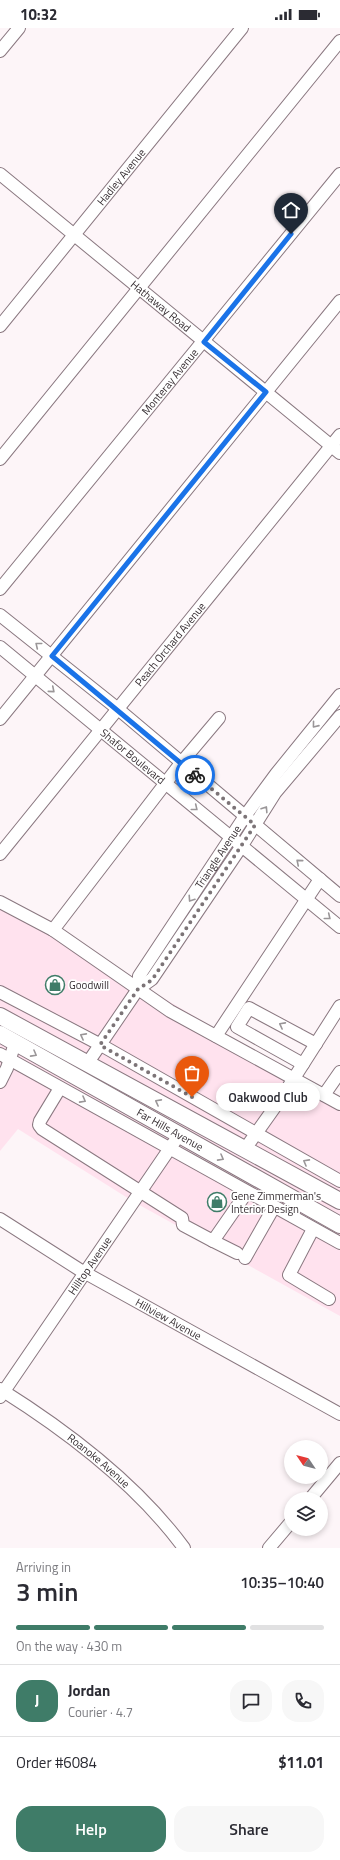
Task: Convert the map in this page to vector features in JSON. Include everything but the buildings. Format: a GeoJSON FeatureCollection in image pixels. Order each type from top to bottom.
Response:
{"type":"FeatureCollection","features":[{"type":"Feature","properties":{"kind":"main road","name":"Far Hills Avenue"},"geometry":{"type":"LineString","coordinates":[[0,1016],[340,1201]]}},
{"type":"Feature","properties":{"kind":"main road","name":"Far Hills Avenue"},"geometry":{"type":"LineString","coordinates":[[5,1041],[179,1135],[340,1225]]}},
{"type":"Feature","properties":{"kind":"street"},"geometry":{"type":"LineString","coordinates":[[0,51],[19,28]]}},
{"type":"Feature","properties":{"kind":"street","name":"Hadley Avenue"},"geometry":{"type":"LineString","coordinates":[[0,326],[242,28]]}},
{"type":"Feature","properties":{"kind":"street"},"geometry":{"type":"LineString","coordinates":[[0,459],[340,41]]}},
{"type":"Feature","properties":{"kind":"street","name":"Hathaway Road"},"geometry":{"type":"LineString","coordinates":[[0,174],[336,450]]}},
{"type":"Feature","properties":{"kind":"street","name":"Monteray Avenue"},"geometry":{"type":"LineString","coordinates":[[0,589],[204,342],[340,174]]}},
{"type":"Feature","properties":{"kind":"street"},"geometry":{"type":"LineString","coordinates":[[0,719],[340,301]]}},
{"type":"Feature","properties":{"kind":"street","name":"Peach Orchard Avenue"},"geometry":{"type":"LineString","coordinates":[[0,854],[100,730],[336,450],[340,435]]}},
{"type":"Feature","properties":{"kind":"street"},"geometry":{"type":"LineString","coordinates":[[0,615],[118,709],[340,896]]}},
{"type":"Feature","properties":{"kind":"street","name":"Shafor Boulevard"},"geometry":{"type":"LineString","coordinates":[[0,647],[340,927]]}},
{"type":"Feature","properties":{"kind":"street","name":"Triangle Avenue"},"geometry":{"type":"LineString","coordinates":[[138,989],[139,976],[231,838],[244,816],[340,695]]}},
{"type":"Feature","properties":{"kind":"street","name":"Triangle Avenue"},"geometry":{"type":"LineString","coordinates":[[88,1064],[138,989],[152,980],[242,847],[275,793],[340,716]]}},
{"type":"Feature","properties":{"kind":"street"},"geometry":{"type":"LineString","coordinates":[[53,930],[181,763],[219,718]]}},
{"type":"Feature","properties":{"kind":"street"},"geometry":{"type":"LineString","coordinates":[[216,1036],[320,879]]}},
{"type":"Feature","properties":{"kind":"street"},"geometry":{"type":"LineString","coordinates":[[0,902],[53,930],[170,1011],[340,1104]]}},
{"type":"Feature","properties":{"kind":"street"},"geometry":{"type":"LineString","coordinates":[[0,992],[100,1045],[340,1181]]}},
{"type":"Feature","properties":{"kind":"street"},"geometry":{"type":"LineString","coordinates":[[246,1150],[316,1044],[336,1021],[340,1006]]}},
{"type":"Feature","properties":{"kind":"street"},"geometry":{"type":"LineString","coordinates":[[236,1027],[249,1008],[316,1044]]}},
{"type":"Feature","properties":{"kind":"street"},"geometry":{"type":"LineString","coordinates":[[228,1018],[233,1020],[236,1027],[303,1064]]}},
{"type":"Feature","properties":{"kind":"street"},"geometry":{"type":"LineString","coordinates":[[0,1082],[5,1057],[5,1041]]}},
{"type":"Feature","properties":{"kind":"street"},"geometry":{"type":"LineString","coordinates":[[5,1057],[340,1243]]}},
{"type":"Feature","properties":{"kind":"street"},"geometry":{"type":"LineString","coordinates":[[324,1095],[340,1072]]}},
{"type":"Feature","properties":{"kind":"street"},"geometry":{"type":"LineString","coordinates":[[60,1088],[40,1121],[39,1126],[182,1218],[183,1225],[241,1256],[274,1207]]}},
{"type":"Feature","properties":{"kind":"street","name":"Hilltop Avenue"},"geometry":{"type":"LineString","coordinates":[[1,1392],[86,1273],[179,1135]]}},
{"type":"Feature","properties":{"kind":"street"},"geometry":{"type":"LineString","coordinates":[[213,1241],[247,1192]]}},
{"type":"Feature","properties":{"kind":"street","name":"Hillview Avenue"},"geometry":{"type":"LineString","coordinates":[[0,1219],[86,1273],[340,1414]]}},
{"type":"Feature","properties":{"kind":"street"},"geometry":{"type":"LineString","coordinates":[[314,1229],[289,1275],[335,1301]]}},
{"type":"Feature","properties":{"kind":"street","name":"Roanoke Avenue"},"geometry":{"type":"LineString","coordinates":[[1,1392],[62,1430],[102,1462],[146,1504],[184,1548]]}},
{"type":"Feature","properties":{"kind":"street"},"geometry":{"type":"LineString","coordinates":[[316,1492],[340,1462]]}},
{"type":"Feature","properties":{"kind":"street"},"geometry":{"type":"LineString","coordinates":[[269,1548],[284,1530]]}},
{"type":"Feature","properties":{"kind":"shaded area"},"geometry":{"type":"Polygon","coordinates":[[[0,903],[340,1101],[340,1316],[134,1202],[18,1129],[0,1151],[0,903]]]}},
{"type":"Feature","properties":{"kind":"way so far"},"geometry":{"type":"LineString","coordinates":[[192,1097],[100,1045],[138,989],[152,980],[242,847],[255,825],[195,775]]}},
{"type":"Feature","properties":{"kind":"place","name":"Goodwill"},"geometry":{"type":"Point","coordinates":[55,985]}},
{"type":"Feature","properties":{"kind":"place","name":"Oakwood Club"},"geometry":{"type":"Point","coordinates":[192,1097]}},
{"type":"Feature","properties":{"kind":"place","name":"Gene Zimmerman's Interior Design"},"geometry":{"type":"Point","coordinates":[217,1202]}},
{"type":"Feature","properties":{"kind":"route"},"geometry":{"type":"LineString","coordinates":[[195,775],[118,709],[52,656],[266,392],[204,342],[291,234]]}}]}
